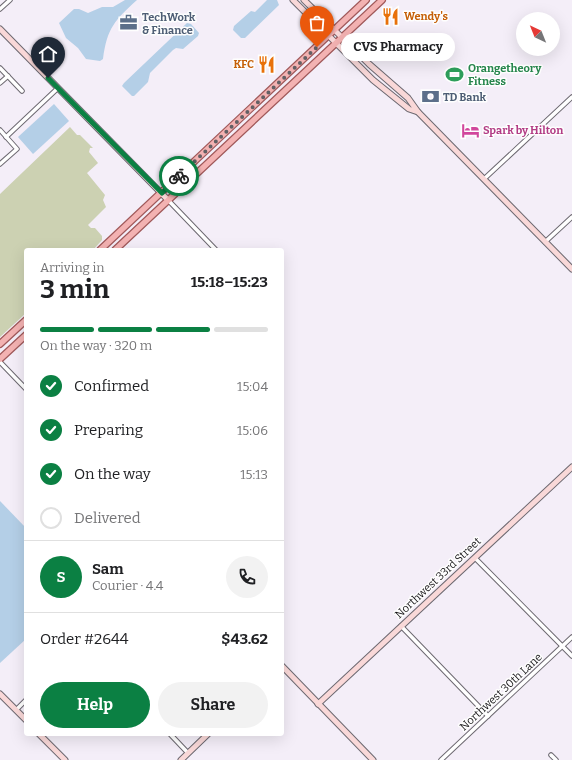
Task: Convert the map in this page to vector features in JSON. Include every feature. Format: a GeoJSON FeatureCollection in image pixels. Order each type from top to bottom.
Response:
{"type":"FeatureCollection","features":[{"type":"Feature","properties":{"kind":"main road"},"geometry":{"type":"LineString","coordinates":[[102,248],[366,0]]}},
{"type":"Feature","properties":{"kind":"main road"},"geometry":{"type":"LineString","coordinates":[[117,248],[382,0]]}},
{"type":"Feature","properties":{"kind":"main road"},"geometry":{"type":"LineString","coordinates":[[0,344],[24,322]]}},
{"type":"Feature","properties":{"kind":"main road"},"geometry":{"type":"LineString","coordinates":[[0,355],[24,332]]}},
{"type":"Feature","properties":{"kind":"main road"},"geometry":{"type":"LineString","coordinates":[[0,361],[24,337]]}},
{"type":"Feature","properties":{"kind":"street"},"geometry":{"type":"LineString","coordinates":[[293,0],[328,36],[382,87],[409,109],[418,112]]}},
{"type":"Feature","properties":{"kind":"street"},"geometry":{"type":"LineString","coordinates":[[304,0],[334,30],[408,98],[418,112],[572,269]]}},
{"type":"Feature","properties":{"kind":"street"},"geometry":{"type":"LineString","coordinates":[[0,9],[8,1]]}},
{"type":"Feature","properties":{"kind":"street"},"geometry":{"type":"LineString","coordinates":[[0,29],[162,193],[214,248]]}},
{"type":"Feature","properties":{"kind":"street"},"geometry":{"type":"LineString","coordinates":[[0,68],[22,91]]}},
{"type":"Feature","properties":{"kind":"street"},"geometry":{"type":"LineString","coordinates":[[0,83],[8,76]]}},
{"type":"Feature","properties":{"kind":"street"},"geometry":{"type":"LineString","coordinates":[[6,136],[58,88]]}},
{"type":"Feature","properties":{"kind":"street"},"geometry":{"type":"LineString","coordinates":[[484,179],[572,97]]}},
{"type":"Feature","properties":{"kind":"street"},"geometry":{"type":"LineString","coordinates":[[0,130],[17,148],[0,164]]}},
{"type":"Feature","properties":{"kind":"street"},"geometry":{"type":"LineString","coordinates":[[546,242],[572,217]]}},
{"type":"Feature","properties":{"kind":"street"},"geometry":{"type":"LineString","coordinates":[[0,361],[24,387]]}},
{"type":"Feature","properties":{"kind":"street","name":"Northwest 33rd Street"},"geometry":{"type":"LineString","coordinates":[[318,704],[572,466]]}},
{"type":"Feature","properties":{"kind":"street"},"geometry":{"type":"LineString","coordinates":[[475,558],[572,656]]}},
{"type":"Feature","properties":{"kind":"street"},"geometry":{"type":"LineString","coordinates":[[401,626],[488,716]]}},
{"type":"Feature","properties":{"kind":"street","name":"Northwest 30th Lane"},"geometry":{"type":"LineString","coordinates":[[441,760],[572,637]]}},
{"type":"Feature","properties":{"kind":"street"},"geometry":{"type":"LineString","coordinates":[[284,667],[318,704],[374,760]]}},
{"type":"Feature","properties":{"kind":"street"},"geometry":{"type":"LineString","coordinates":[[0,694],[24,718]]}},
{"type":"Feature","properties":{"kind":"street"},"geometry":{"type":"LineString","coordinates":[[16,710],[24,702]]}},
{"type":"Feature","properties":{"kind":"street"},"geometry":{"type":"LineString","coordinates":[[42,736],[65,760]]}},
{"type":"Feature","properties":{"kind":"street"},"geometry":{"type":"LineString","coordinates":[[172,736],[188,753]]}},
{"type":"Feature","properties":{"kind":"street"},"geometry":{"type":"LineString","coordinates":[[181,760],[206,736]]}},
{"type":"Feature","properties":{"kind":"street"},"geometry":{"type":"LineString","coordinates":[[551,755],[556,760]]}},
{"type":"Feature","properties":{"kind":"green space"},"geometry":{"type":"Polygon","coordinates":[[[70,127],[93,148],[90,148],[89,152],[98,163],[87,173],[105,195],[103,200],[106,207],[88,225],[91,228],[95,228],[102,236],[102,240],[95,248],[24,248],[24,315],[0,337],[0,194],[70,127]]]}},
{"type":"Feature","properties":{"kind":"water"},"geometry":{"type":"Polygon","coordinates":[[[125,0],[137,0],[113,25],[107,40],[103,59],[100,61],[86,59],[78,48],[66,38],[59,23],[74,9],[79,9],[88,13],[102,7],[113,7],[125,0]]]}},
{"type":"Feature","properties":{"kind":"water"},"geometry":{"type":"Polygon","coordinates":[[[267,0],[277,0],[279,5],[245,38],[241,38],[233,30],[234,26],[251,11],[255,12],[267,0]]]}},
{"type":"Feature","properties":{"kind":"water"},"geometry":{"type":"Polygon","coordinates":[[[187,23],[191,24],[199,33],[198,36],[183,49],[176,48],[173,50],[150,73],[148,82],[134,96],[132,96],[122,86],[124,83],[187,23]]]}},
{"type":"Feature","properties":{"kind":"water"},"geometry":{"type":"Polygon","coordinates":[[[54,104],[69,121],[33,154],[18,137],[54,104]]]}},
{"type":"Feature","properties":{"kind":"water"},"geometry":{"type":"Polygon","coordinates":[[[0,501],[24,526],[24,641],[0,663],[0,501]]]}},
{"type":"Feature","properties":{"kind":"way so far"},"geometry":{"type":"LineString","coordinates":[[179,176],[317,47]]}},
{"type":"Feature","properties":{"kind":"place","name":"Wendy's"},"geometry":{"type":"Point","coordinates":[391,16]}},
{"type":"Feature","properties":{"kind":"place","name":"TechWork & Finance"},"geometry":{"type":"Point","coordinates":[129,23]}},
{"type":"Feature","properties":{"kind":"place","name":"CVS Pharmacy"},"geometry":{"type":"Point","coordinates":[317,47]}},
{"type":"Feature","properties":{"kind":"place","name":"KFC"},"geometry":{"type":"Point","coordinates":[267,64]}},
{"type":"Feature","properties":{"kind":"place","name":"Orangetheory Fitness"},"geometry":{"type":"Point","coordinates":[455,74]}},
{"type":"Feature","properties":{"kind":"place","name":"TD Bank"},"geometry":{"type":"Point","coordinates":[430,97]}},
{"type":"Feature","properties":{"kind":"place","name":"Spark by Hilton"},"geometry":{"type":"Point","coordinates":[470,130]}},
{"type":"Feature","properties":{"kind":"route"},"geometry":{"type":"LineString","coordinates":[[48,78],[162,193],[179,176]]}}]}
